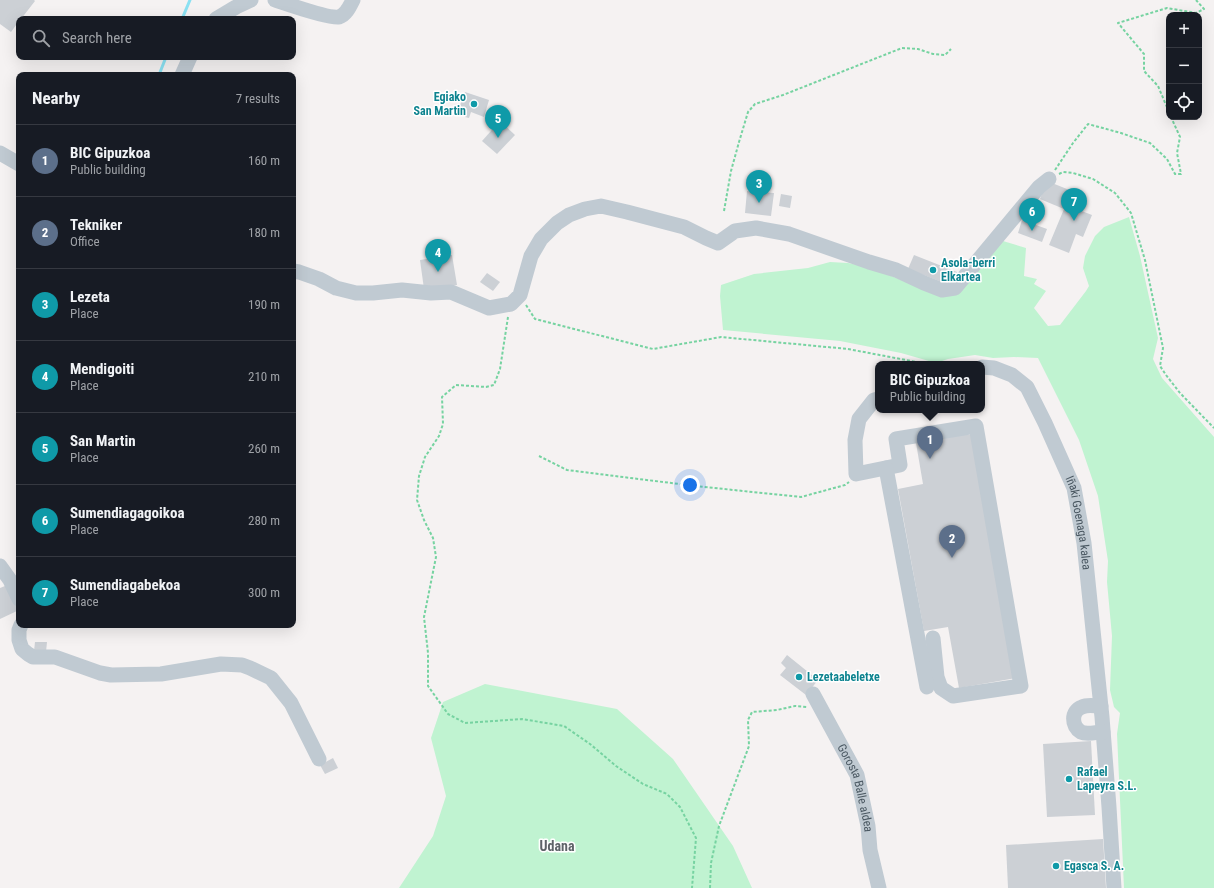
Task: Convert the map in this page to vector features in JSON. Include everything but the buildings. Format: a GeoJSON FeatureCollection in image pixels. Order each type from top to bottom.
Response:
{"type":"FeatureCollection","features":[{"type":"Feature","properties":{"kind":"street"},"geometry":{"type":"LineString","coordinates":[[221,16],[251,0]]}},
{"type":"Feature","properties":{"kind":"street"},"geometry":{"type":"LineString","coordinates":[[275,0],[321,14],[337,17],[345,13],[353,0]]}},
{"type":"Feature","properties":{"kind":"street"},"geometry":{"type":"LineString","coordinates":[[183,72],[189,60]]}},
{"type":"Feature","properties":{"kind":"street"},"geometry":{"type":"LineString","coordinates":[[0,153],[16,162]]}},
{"type":"Feature","properties":{"kind":"street"},"geometry":{"type":"LineString","coordinates":[[296,271],[320,279],[336,288],[356,293],[402,290],[451,292],[489,308],[506,306],[511,304],[520,296],[531,256],[541,239],[557,223],[568,215],[585,209],[601,206],[684,227],[718,243],[735,231],[756,228],[790,234],[896,270],[942,290],[955,288],[1039,187],[1048,179]]}},
{"type":"Feature","properties":{"kind":"street","name":"Iñaki Goenaga kalea"},"geometry":{"type":"LineString","coordinates":[[985,367],[994,368],[1012,375],[1027,387],[1074,488],[1084,543],[1102,718],[1114,888]]}},
{"type":"Feature","properties":{"kind":"street"},"geometry":{"type":"LineString","coordinates":[[875,400],[859,419],[855,440],[856,474],[900,465],[896,439],[976,426],[1021,686],[953,696],[941,688],[937,677],[933,638]]}},
{"type":"Feature","properties":{"kind":"street"},"geometry":{"type":"LineString","coordinates":[[886,468],[927,687]]}},
{"type":"Feature","properties":{"kind":"street"},"geometry":{"type":"LineString","coordinates":[[0,566],[10,580],[16,593]]}},
{"type":"Feature","properties":{"kind":"street"},"geometry":{"type":"LineString","coordinates":[[20,628],[19,640],[22,649],[33,657],[54,657],[100,673],[111,675],[161,674],[221,664],[242,665],[250,668],[271,678],[291,703],[319,759]]}},
{"type":"Feature","properties":{"kind":"street","name":"Gorosta Balle aldea"},"geometry":{"type":"LineString","coordinates":[[816,699],[837,741],[857,775],[865,811],[870,850],[879,888]]}},
{"type":"Feature","properties":{"kind":"path"},"geometry":{"type":"LineString","coordinates":[[1166,105],[1158,86],[1144,71],[1144,54],[1118,23],[1167,8],[1196,13],[1204,9],[1196,0]]}},
{"type":"Feature","properties":{"kind":"path"},"geometry":{"type":"LineString","coordinates":[[724,212],[730,172],[748,112],[755,104],[783,95],[902,48],[918,49],[932,54],[945,55],[951,48]]}},
{"type":"Feature","properties":{"kind":"path"},"geometry":{"type":"LineString","coordinates":[[1048,179],[1088,124],[1150,143],[1167,159],[1175,174],[1181,174],[1177,153],[1180,137],[1172,120]]}},
{"type":"Feature","properties":{"kind":"path"},"geometry":{"type":"LineString","coordinates":[[1048,179],[1063,172],[1093,179],[1115,193],[1131,213],[1145,260],[1163,348],[1160,366],[1180,393],[1214,428]]}},
{"type":"Feature","properties":{"kind":"path"},"geometry":{"type":"LineString","coordinates":[[520,296],[535,319],[653,348],[721,337],[848,349],[911,361]]}},
{"type":"Feature","properties":{"kind":"path"},"geometry":{"type":"LineString","coordinates":[[506,306],[509,320],[500,369],[494,385],[486,387],[456,386],[442,397],[443,424],[439,436],[425,457],[419,476],[417,500],[424,520],[433,538],[436,557],[424,617],[428,653],[428,686],[448,714],[465,723],[522,719],[564,726],[590,744],[616,766],[643,784],[667,794],[680,807],[696,838],[692,888]]}},
{"type":"Feature","properties":{"kind":"path"},"geometry":{"type":"LineString","coordinates":[[539,456],[567,470],[800,497],[846,485],[856,474]]}},
{"type":"Feature","properties":{"kind":"path"},"geometry":{"type":"LineString","coordinates":[[710,888],[711,863],[719,826],[749,746],[748,720],[752,712],[777,710],[795,706],[813,707],[816,699]]}},
{"type":"Feature","properties":{"kind":"green space"},"geometry":{"type":"Polygon","coordinates":[[[1129,217],[1140,256],[1158,338],[1153,359],[1162,378],[1214,437],[1214,888],[1124,888],[1117,734],[1120,713],[1114,707],[1110,690],[1112,636],[1107,582],[1108,561],[1098,496],[1079,440],[1038,358],[993,358],[975,355],[942,361],[929,361],[901,353],[840,341],[723,330],[720,296],[721,285],[754,274],[808,268],[830,262],[848,263],[872,268],[940,296],[1003,241],[1026,248],[1024,276],[1037,279],[1034,284],[1046,291],[1034,308],[1048,326],[1060,325],[1089,286],[1083,268],[1085,256],[1095,236],[1104,227],[1129,217]]]}},
{"type":"Feature","properties":{"kind":"green space"},"geometry":{"type":"Polygon","coordinates":[[[485,684],[617,709],[673,759],[733,846],[752,888],[399,888],[433,836],[446,796],[431,738],[443,702],[485,684]]]}},
{"type":"Feature","properties":{"kind":"waterway"},"geometry":{"type":"LineString","coordinates":[[183,16],[190,0]]}},
{"type":"Feature","properties":{"kind":"waterway"},"geometry":{"type":"LineString","coordinates":[[160,72],[165,60]]}},
{"type":"Feature","properties":{"kind":"place","name":"Egiako San Martin"},"geometry":{"type":"Point","coordinates":[474,104]}},
{"type":"Feature","properties":{"kind":"place","name":"San Martin"},"geometry":{"type":"Point","coordinates":[498,138]}},
{"type":"Feature","properties":{"kind":"place","name":"Lezeta"},"geometry":{"type":"Point","coordinates":[759,203]}},
{"type":"Feature","properties":{"kind":"place","name":"Sumendiagabekoa"},"geometry":{"type":"Point","coordinates":[1074,221]}},
{"type":"Feature","properties":{"kind":"place","name":"Sumendiagagoikoa"},"geometry":{"type":"Point","coordinates":[1032,231]}},
{"type":"Feature","properties":{"kind":"place","name":"Asola-berri Elkartea"},"geometry":{"type":"Point","coordinates":[933,270]}},
{"type":"Feature","properties":{"kind":"place","name":"Mendigoiti"},"geometry":{"type":"Point","coordinates":[438,272]}},
{"type":"Feature","properties":{"kind":"place","name":"BIC Gipuzkoa"},"geometry":{"type":"Point","coordinates":[930,459]}},
{"type":"Feature","properties":{"kind":"place","name":"Tekniker"},"geometry":{"type":"Point","coordinates":[952,558]}},
{"type":"Feature","properties":{"kind":"place","name":"Lezetaabeletxe"},"geometry":{"type":"Point","coordinates":[799,677]}},
{"type":"Feature","properties":{"kind":"place","name":"Rafael Lapeyra S.L."},"geometry":{"type":"Point","coordinates":[1069,779]}},
{"type":"Feature","properties":{"kind":"place","name":"Egasca S. A."},"geometry":{"type":"Point","coordinates":[1056,866]}},
{"type":"Feature","properties":{"kind":"district","name":"Udana"},"geometry":{"type":"Point","coordinates":[557,846]}}]}
